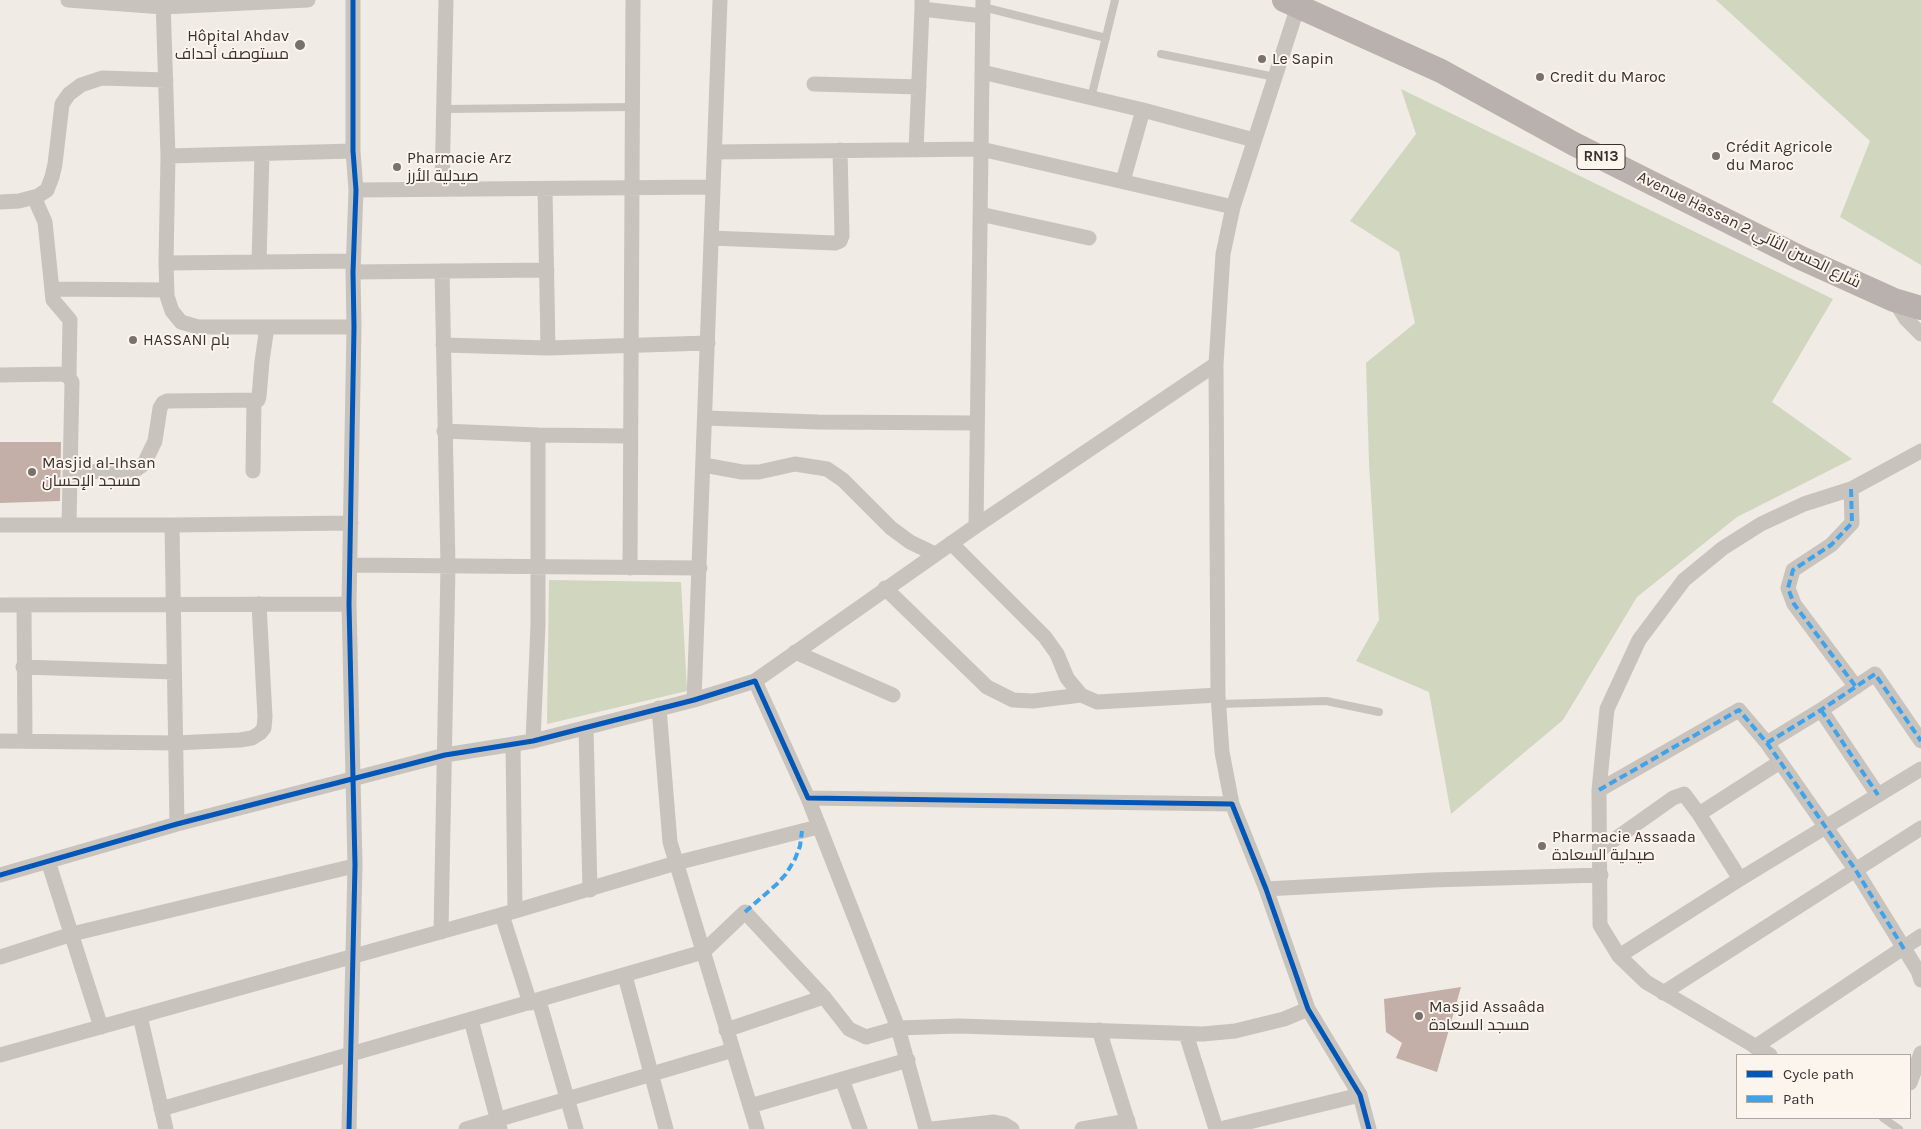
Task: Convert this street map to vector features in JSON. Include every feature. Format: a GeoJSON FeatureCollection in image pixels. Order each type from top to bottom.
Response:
{"type":"FeatureCollection","features":[{"type":"Feature","properties":{"kind":"main road","name":"Avenue Hassan 2 شارع الحسن الثاني"},"geometry":{"type":"LineString","coordinates":[[1294,2],[1441,71],[1583,148],[1801,258],[1894,300],[1921,308]]}},
{"type":"Feature","properties":{"kind":"street"},"geometry":{"type":"LineString","coordinates":[[68,0],[163,4],[308,0]]}},
{"type":"Feature","properties":{"kind":"street"},"geometry":{"type":"LineString","coordinates":[[349,1129],[354,866],[349,604],[354,327],[353,266],[356,190],[353,151],[353,0]]}},
{"type":"Feature","properties":{"kind":"street"},"geometry":{"type":"LineString","coordinates":[[442,188],[446,0]]}},
{"type":"Feature","properties":{"kind":"street"},"geometry":{"type":"LineString","coordinates":[[630,568],[632,0]]}},
{"type":"Feature","properties":{"kind":"street"},"geometry":{"type":"LineString","coordinates":[[694,700],[720,0]]}},
{"type":"Feature","properties":{"kind":"street"},"geometry":{"type":"LineString","coordinates":[[1294,2],[1275,77],[1234,207],[1223,254],[1216,364],[1218,699],[1222,752],[1232,804],[1266,889],[1308,1009],[1360,1095],[1369,1129]]}},
{"type":"Feature","properties":{"kind":"street"},"geometry":{"type":"LineString","coordinates":[[163,4],[168,156],[166,263],[167,290],[172,311],[181,322],[198,327],[354,327]]}},
{"type":"Feature","properties":{"kind":"street"},"geometry":{"type":"LineString","coordinates":[[916,150],[922,4],[983,8],[976,526]]}},
{"type":"Feature","properties":{"kind":"street"},"geometry":{"type":"LineString","coordinates":[[982,72],[1143,110],[1254,140]]}},
{"type":"Feature","properties":{"kind":"street"},"geometry":{"type":"LineString","coordinates":[[0,202],[19,201],[34,197],[46,190],[52,177],[62,104],[69,94],[82,85],[102,78],[166,80]]}},
{"type":"Feature","properties":{"kind":"street"},"geometry":{"type":"LineString","coordinates":[[814,84],[919,87]]}},
{"type":"Feature","properties":{"kind":"street"},"geometry":{"type":"LineString","coordinates":[[1123,181],[1143,110]]}},
{"type":"Feature","properties":{"kind":"street"},"geometry":{"type":"LineString","coordinates":[[714,152],[981,149],[1234,207]]}},
{"type":"Feature","properties":{"kind":"street"},"geometry":{"type":"LineString","coordinates":[[711,238],[835,243],[840,240],[842,236],[840,150]]}},
{"type":"Feature","properties":{"kind":"street"},"geometry":{"type":"LineString","coordinates":[[168,156],[353,151]]}},
{"type":"Feature","properties":{"kind":"street"},"geometry":{"type":"LineString","coordinates":[[259,262],[262,154]]}},
{"type":"Feature","properties":{"kind":"street"},"geometry":{"type":"LineString","coordinates":[[356,190],[713,187]]}},
{"type":"Feature","properties":{"kind":"street"},"geometry":{"type":"LineString","coordinates":[[545,189],[548,348]]}},
{"type":"Feature","properties":{"kind":"street"},"geometry":{"type":"LineString","coordinates":[[34,197],[45,222],[53,300],[70,320],[69,377],[72,382],[69,525]]}},
{"type":"Feature","properties":{"kind":"street"},"geometry":{"type":"LineString","coordinates":[[980,214],[1088,238]]}},
{"type":"Feature","properties":{"kind":"street"},"geometry":{"type":"LineString","coordinates":[[166,263],[259,262],[442,271],[547,270]]}},
{"type":"Feature","properties":{"kind":"street"},"geometry":{"type":"LineString","coordinates":[[441,932],[448,566],[442,271]]}},
{"type":"Feature","properties":{"kind":"street"},"geometry":{"type":"LineString","coordinates":[[52,289],[167,290]]}},
{"type":"Feature","properties":{"kind":"street"},"geometry":{"type":"LineString","coordinates":[[1894,300],[1906,319],[1921,334]]}},
{"type":"Feature","properties":{"kind":"street"},"geometry":{"type":"LineString","coordinates":[[70,472],[127,471],[137,469],[144,464],[155,442],[160,408],[163,403],[168,401],[258,400],[260,397],[262,361],[267,327]]}},
{"type":"Feature","properties":{"kind":"street"},"geometry":{"type":"LineString","coordinates":[[443,345],[548,348],[708,343]]}},
{"type":"Feature","properties":{"kind":"street"},"geometry":{"type":"LineString","coordinates":[[0,875],[177,824],[445,755],[532,741],[694,700],[754,681],[885,588],[1216,364]]}},
{"type":"Feature","properties":{"kind":"street"},"geometry":{"type":"LineString","coordinates":[[0,375],[63,374],[69,377]]}},
{"type":"Feature","properties":{"kind":"street"},"geometry":{"type":"LineString","coordinates":[[252,471],[254,401]]}},
{"type":"Feature","properties":{"kind":"street"},"geometry":{"type":"LineString","coordinates":[[705,418],[818,422],[977,423]]}},
{"type":"Feature","properties":{"kind":"street"},"geometry":{"type":"LineString","coordinates":[[444,430],[538,435],[630,436]]}},
{"type":"Feature","properties":{"kind":"street"},"geometry":{"type":"LineString","coordinates":[[532,741],[538,626],[538,435]]}},
{"type":"Feature","properties":{"kind":"street"},"geometry":{"type":"LineString","coordinates":[[1768,1054],[1646,982],[1619,956],[1600,925],[1601,848],[1599,790],[1607,709],[1639,640],[1684,580],[1723,548],[1761,524],[1804,504],[1851,489],[1921,451]]}},
{"type":"Feature","properties":{"kind":"street"},"geometry":{"type":"LineString","coordinates":[[704,465],[742,472],[759,472],[795,464],[827,469],[843,480],[890,528],[910,542],[935,554]]}},
{"type":"Feature","properties":{"kind":"street"},"geometry":{"type":"LineString","coordinates":[[1851,489],[1852,524],[1831,545],[1793,570],[1788,588],[1794,604],[1856,687]]}},
{"type":"Feature","properties":{"kind":"street"},"geometry":{"type":"LineString","coordinates":[[0,525],[351,523]]}},
{"type":"Feature","properties":{"kind":"street"},"geometry":{"type":"LineString","coordinates":[[172,525],[177,824]]}},
{"type":"Feature","properties":{"kind":"street"},"geometry":{"type":"LineString","coordinates":[[951,543],[1045,636],[1057,654],[1067,678],[1081,695],[1097,702],[1218,699]]}},
{"type":"Feature","properties":{"kind":"street"},"geometry":{"type":"LineString","coordinates":[[351,565],[700,568]]}},
{"type":"Feature","properties":{"kind":"street"},"geometry":{"type":"LineString","coordinates":[[885,588],[987,687],[1013,700],[1033,701],[1081,695]]}},
{"type":"Feature","properties":{"kind":"street"},"geometry":{"type":"LineString","coordinates":[[0,741],[175,744],[240,740],[252,738],[260,734],[264,728],[265,717],[259,604]]}},
{"type":"Feature","properties":{"kind":"street"},"geometry":{"type":"LineString","coordinates":[[0,606],[349,604]]}},
{"type":"Feature","properties":{"kind":"street"},"geometry":{"type":"LineString","coordinates":[[24,606],[25,740]]}},
{"type":"Feature","properties":{"kind":"street"},"geometry":{"type":"LineString","coordinates":[[795,652],[892,695]]}},
{"type":"Feature","properties":{"kind":"street"},"geometry":{"type":"LineString","coordinates":[[23,667],[174,672]]}},
{"type":"Feature","properties":{"kind":"street"},"geometry":{"type":"LineString","coordinates":[[1767,744],[1875,674],[1921,741]]}},
{"type":"Feature","properties":{"kind":"street"},"geometry":{"type":"LineString","coordinates":[[754,681],[808,798],[898,1028],[926,1129]]}},
{"type":"Feature","properties":{"kind":"street"},"geometry":{"type":"LineString","coordinates":[[659,708],[670,842],[757,1129]]}},
{"type":"Feature","properties":{"kind":"street"},"geometry":{"type":"LineString","coordinates":[[1599,790],[1739,710],[1767,744],[1824,828],[1855,869],[1920,974]]}},
{"type":"Feature","properties":{"kind":"street"},"geometry":{"type":"LineString","coordinates":[[1821,710],[1878,795]]}},
{"type":"Feature","properties":{"kind":"street"},"geometry":{"type":"LineString","coordinates":[[586,728],[590,890]]}},
{"type":"Feature","properties":{"kind":"street"},"geometry":{"type":"LineString","coordinates":[[513,744],[508,913],[534,1002],[568,1099],[576,1129]]}},
{"type":"Feature","properties":{"kind":"street"},"geometry":{"type":"LineString","coordinates":[[1699,814],[1780,762]]}},
{"type":"Feature","properties":{"kind":"street"},"geometry":{"type":"LineString","coordinates":[[1619,956],[1740,879],[1921,769]]}},
{"type":"Feature","properties":{"kind":"street"},"geometry":{"type":"LineString","coordinates":[[1601,848],[1684,794],[1699,814],[1740,879]]}},
{"type":"Feature","properties":{"kind":"street"},"geometry":{"type":"LineString","coordinates":[[808,798],[1232,804]]}},
{"type":"Feature","properties":{"kind":"street"},"geometry":{"type":"LineString","coordinates":[[0,1055],[590,890],[676,863],[818,827]]}},
{"type":"Feature","properties":{"kind":"street"},"geometry":{"type":"LineString","coordinates":[[1663,992],[1921,828]]}},
{"type":"Feature","properties":{"kind":"street"},"geometry":{"type":"LineString","coordinates":[[48,861],[100,1027]]}},
{"type":"Feature","properties":{"kind":"street"},"geometry":{"type":"LineString","coordinates":[[0,957],[72,934],[354,866]]}},
{"type":"Feature","properties":{"kind":"street"},"geometry":{"type":"LineString","coordinates":[[1266,889],[1432,880],[1601,875]]}},
{"type":"Feature","properties":{"kind":"street"},"geometry":{"type":"LineString","coordinates":[[161,1109],[703,952],[745,912],[824,997],[849,1029],[866,1037],[898,1028],[959,1026],[1186,1034],[1235,1031],[1284,1019],[1308,1009]]}},
{"type":"Feature","properties":{"kind":"street"},"geometry":{"type":"LineString","coordinates":[[1755,1047],[1921,936]]}},
{"type":"Feature","properties":{"kind":"street"},"geometry":{"type":"LineString","coordinates":[[625,976],[666,1129]]}},
{"type":"Feature","properties":{"kind":"street"},"geometry":{"type":"LineString","coordinates":[[726,1030],[824,997]]}},
{"type":"Feature","properties":{"kind":"street"},"geometry":{"type":"LineString","coordinates":[[140,1016],[166,1129]]}},
{"type":"Feature","properties":{"kind":"street"},"geometry":{"type":"LineString","coordinates":[[471,1020],[499,1124]]}},
{"type":"Feature","properties":{"kind":"street"},"geometry":{"type":"LineString","coordinates":[[1082,1129],[1129,1125],[1099,1030]]}},
{"type":"Feature","properties":{"kind":"street"},"geometry":{"type":"LineString","coordinates":[[1186,1034],[1218,1129],[1360,1095]]}},
{"type":"Feature","properties":{"kind":"street"},"geometry":{"type":"LineString","coordinates":[[466,1129],[499,1124],[568,1099],[733,1050]]}},
{"type":"Feature","properties":{"kind":"street"},"geometry":{"type":"LineString","coordinates":[[1911,1080],[1921,1053]]}},
{"type":"Feature","properties":{"kind":"street"},"geometry":{"type":"LineString","coordinates":[[750,1106],[908,1060]]}},
{"type":"Feature","properties":{"kind":"street"},"geometry":{"type":"LineString","coordinates":[[842,1079],[860,1129]]}},
{"type":"Feature","properties":{"kind":"street"},"geometry":{"type":"LineString","coordinates":[[932,1129],[994,1122],[1004,1124],[1012,1129]]}},
{"type":"Feature","properties":{"kind":"lane"},"geometry":{"type":"LineString","coordinates":[[1092,98],[1115,0]]}},
{"type":"Feature","properties":{"kind":"lane"},"geometry":{"type":"LineString","coordinates":[[983,8],[1106,38]]}},
{"type":"Feature","properties":{"kind":"lane"},"geometry":{"type":"LineString","coordinates":[[1161,54],[1275,77]]}},
{"type":"Feature","properties":{"kind":"lane"},"geometry":{"type":"LineString","coordinates":[[445,110],[632,107]]}},
{"type":"Feature","properties":{"kind":"lane"},"geometry":{"type":"LineString","coordinates":[[1218,699],[1326,701],[1379,712]]}},
{"type":"Feature","properties":{"kind":"lane"},"geometry":{"type":"LineString","coordinates":[[1884,1119],[1899,1129]]}},
{"type":"Feature","properties":{"kind":"green space"},"geometry":{"type":"Polygon","coordinates":[[[1716,0],[1921,0],[1921,265],[1840,217],[1870,141],[1716,0]]]}},
{"type":"Feature","properties":{"kind":"green space"},"geometry":{"type":"Polygon","coordinates":[[[1401,89],[1833,299],[1772,402],[1852,459],[1737,517],[1637,597],[1563,720],[1451,814],[1429,692],[1356,661],[1379,620],[1369,463],[1366,363],[1415,323],[1399,252],[1350,221],[1416,134],[1401,89]]]}},
{"type":"Feature","properties":{"kind":"green space"},"geometry":{"type":"Polygon","coordinates":[[[549,580],[681,582],[687,691],[547,724],[549,580]]]}},
{"type":"Feature","properties":{"kind":"building","name":"Masjid al-Ihsan مسجد الإحسان"},"geometry":{"type":"Polygon","coordinates":[[[0,442],[61,442],[60,501],[0,503],[0,442]]]}},
{"type":"Feature","properties":{"kind":"building","name":"Masjid Assaâda مسجد السعادة"},"geometry":{"type":"Polygon","coordinates":[[[1461,987],[1437,1072],[1396,1058],[1402,1043],[1386,1032],[1384,999],[1461,987]]]}},
{"type":"Feature","properties":{"kind":"marked path"},"geometry":{"type":"LineString","coordinates":[[1851,489],[1852,523],[1831,545],[1793,570],[1788,588],[1794,604],[1856,687]]}},
{"type":"Feature","properties":{"kind":"marked path"},"geometry":{"type":"LineString","coordinates":[[1767,743],[1875,674],[1921,741]]}},
{"type":"Feature","properties":{"kind":"marked path"},"geometry":{"type":"LineString","coordinates":[[1599,790],[1739,710],[1767,743],[1855,869],[1904,949]]}},
{"type":"Feature","properties":{"kind":"marked path"},"geometry":{"type":"LineString","coordinates":[[1821,710],[1878,795]]}},
{"type":"Feature","properties":{"kind":"marked path"},"geometry":{"type":"LineString","coordinates":[[745,912],[786,874],[800,846],[802,831]]}},
{"type":"Feature","properties":{"kind":"cycle path"},"geometry":{"type":"LineString","coordinates":[[349,1129],[355,865],[349,604],[354,327],[353,272],[356,190],[353,151],[353,0]]}},
{"type":"Feature","properties":{"kind":"cycle path"},"geometry":{"type":"LineString","coordinates":[[0,875],[177,824],[445,755],[533,741],[694,700],[755,681],[808,798],[1232,804],[1266,889],[1308,1009],[1360,1095],[1369,1129]]}},
{"type":"Feature","properties":{"kind":"place","name":"Hôpital Ahdav مستوصف أحداف"},"geometry":{"type":"Point","coordinates":[300,45]}},
{"type":"Feature","properties":{"kind":"place","name":"Le Sapin"},"geometry":{"type":"Point","coordinates":[1262,59]}},
{"type":"Feature","properties":{"kind":"place","name":"Credit du Maroc"},"geometry":{"type":"Point","coordinates":[1540,77]}},
{"type":"Feature","properties":{"kind":"place","name":"Crédit Agricole du Maroc"},"geometry":{"type":"Point","coordinates":[1716,156]}},
{"type":"Feature","properties":{"kind":"place","name":"Pharmacie Arz صيدلية الأرز"},"geometry":{"type":"Point","coordinates":[397,167]}},
{"type":"Feature","properties":{"kind":"place","name":"HASSANI بام"},"geometry":{"type":"Point","coordinates":[133,340]}},
{"type":"Feature","properties":{"kind":"place","name":"Masjid al-Ihsan مسجد الإحسان"},"geometry":{"type":"Point","coordinates":[32,472]}},
{"type":"Feature","properties":{"kind":"place","name":"Pharmacie Assaada صيدلية السعادة"},"geometry":{"type":"Point","coordinates":[1542,846]}},
{"type":"Feature","properties":{"kind":"place","name":"Masjid Assaâda مسجد السعادة"},"geometry":{"type":"Point","coordinates":[1419,1016]}}]}
